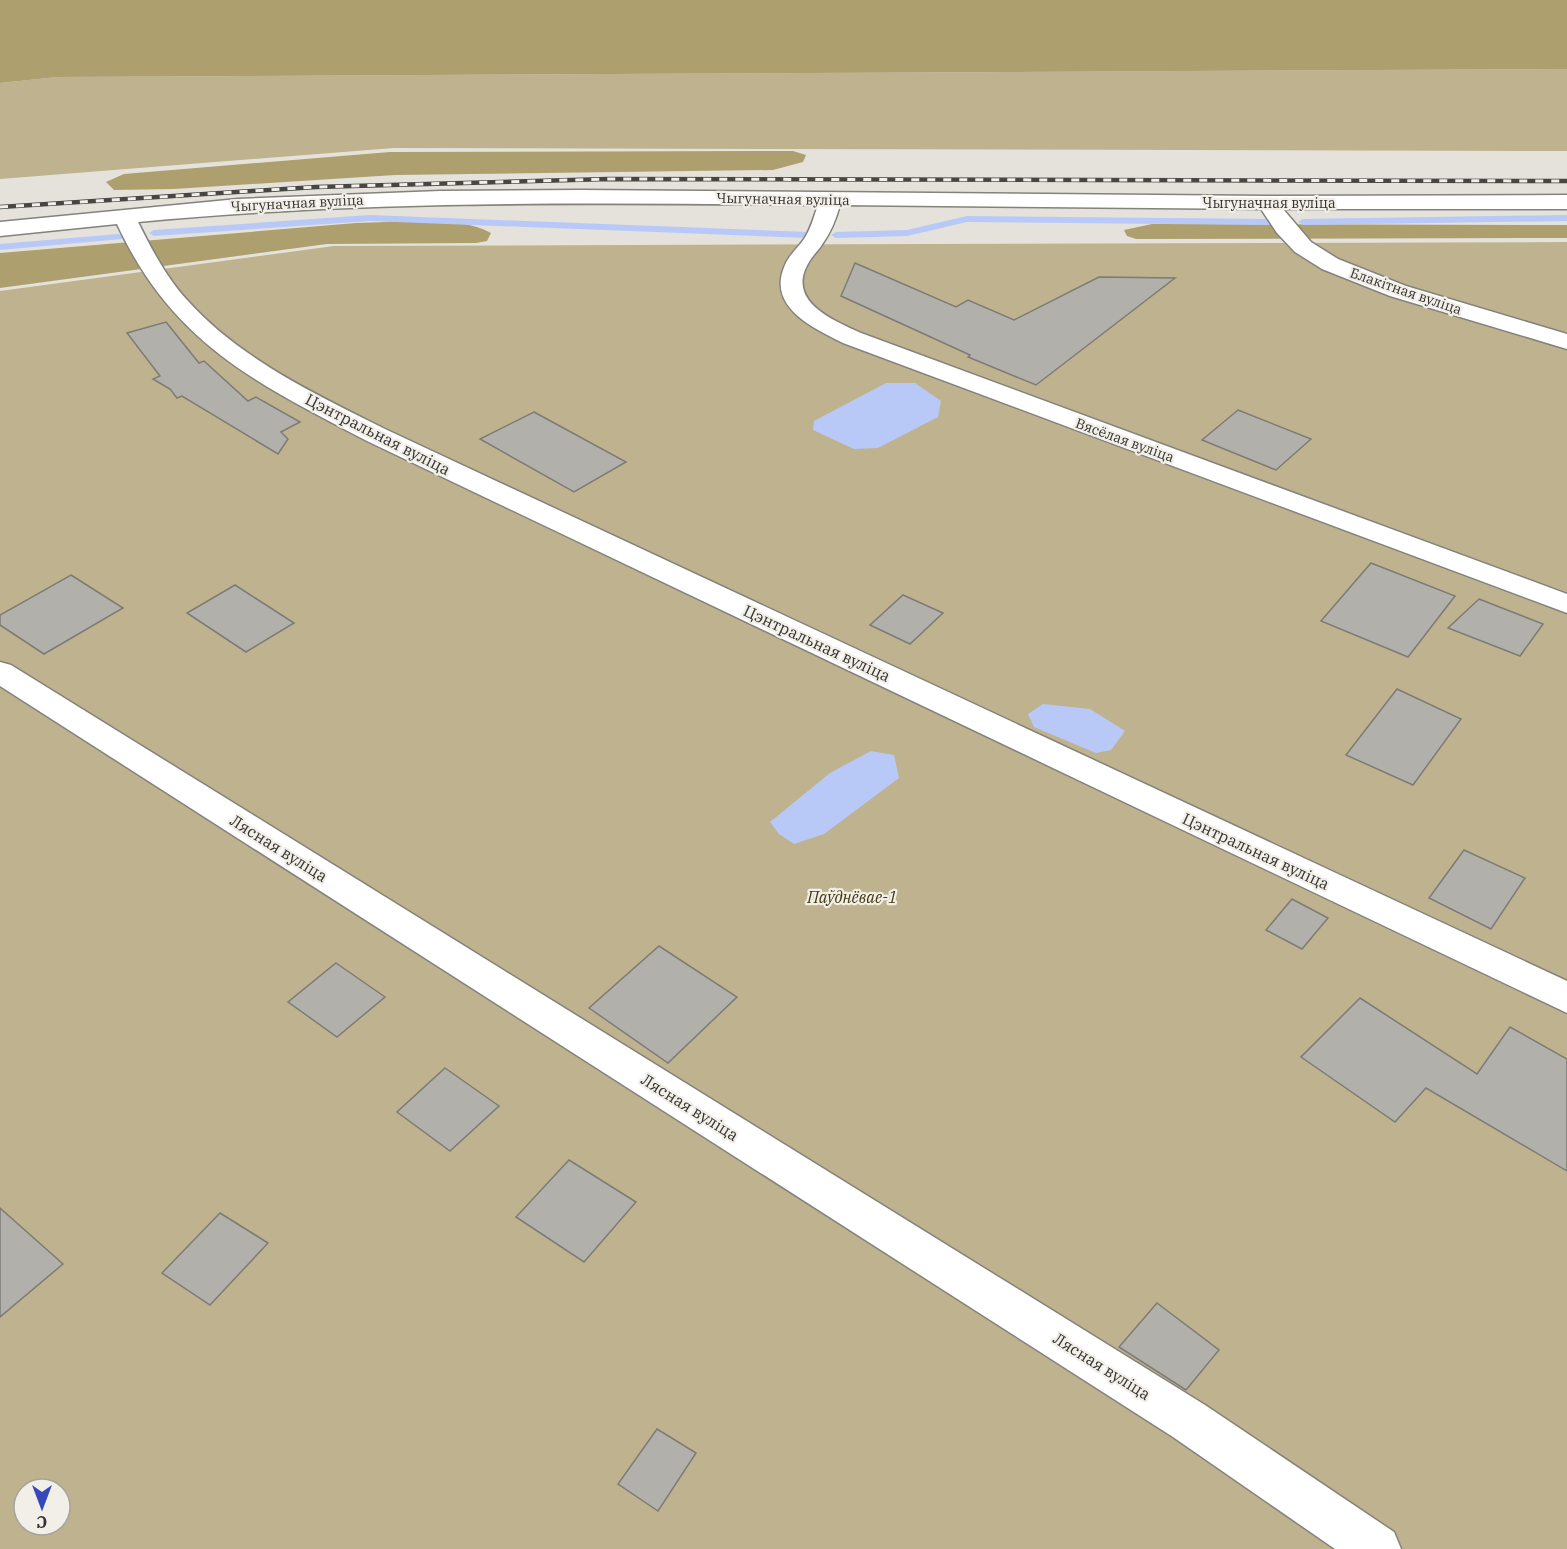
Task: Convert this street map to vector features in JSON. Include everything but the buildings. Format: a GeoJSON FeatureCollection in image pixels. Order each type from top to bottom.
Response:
{"type":"FeatureCollection","features":[{"type":"Feature","properties":{"kind":"lane","name":"Чыгуначная вуліца"},"geometry":{"type":"LineString","coordinates":[[0,229],[124,216],[334,200],[440,197],[1268,203],[1567,202]]}},
{"type":"Feature","properties":{"kind":"lane","name":"Вясёлая вуліца"},"geometry":{"type":"LineString","coordinates":[[831,200],[820,229],[797,263],[791,285],[798,304],[809,316],[828,327],[852,338],[1567,604]]}},
{"type":"Feature","properties":{"kind":"lane","name":"Блакітная вуліца"},"geometry":{"type":"LineString","coordinates":[[1268,203],[1303,247],[1330,264],[1398,291],[1567,342]]}},
{"type":"Feature","properties":{"kind":"lane","name":"Цэнтральная вуліца"},"geometry":{"type":"LineString","coordinates":[[124,216],[141,252],[164,286],[188,315],[219,343],[261,373],[320,405],[441,466],[1567,998]]}},
{"type":"Feature","properties":{"kind":"lane","name":"Лясная вуліца"},"geometry":{"type":"LineString","coordinates":[[0,672],[1179,1415],[1377,1549]]}},
{"type":"Feature","properties":{"kind":"green space"},"geometry":{"type":"Polygon","coordinates":[[[1567,69],[1567,151],[394,148],[0,179],[0,83],[57,77],[1567,69]]]}},
{"type":"Feature","properties":{"kind":"green space","name":"Паўднёвае-1"},"geometry":{"type":"Polygon","coordinates":[[[1567,242],[1567,1549],[0,1549],[0,291],[334,246],[1567,242]]]}},
{"type":"Feature","properties":{"kind":"shaded area"},"geometry":{"type":"Polygon","coordinates":[[[0,0],[1567,0],[1567,69],[57,77],[0,83],[0,0]]]}},
{"type":"Feature","properties":{"kind":"shaded area"},"geometry":{"type":"Polygon","coordinates":[[[793,151],[806,155],[803,162],[773,170],[395,175],[174,189],[114,190],[106,182],[124,174],[390,152],[793,151]]]}},
{"type":"Feature","properties":{"kind":"shaded area"},"geometry":{"type":"Polygon","coordinates":[[[443,221],[477,227],[491,233],[487,241],[476,243],[327,244],[0,288],[0,253],[356,223],[443,221]]]}},
{"type":"Feature","properties":{"kind":"shaded area"},"geometry":{"type":"Polygon","coordinates":[[[1152,224],[1567,225],[1567,238],[1136,239],[1127,236],[1124,230],[1152,224]]]}},
{"type":"Feature","properties":{"kind":"water"},"geometry":{"type":"Polygon","coordinates":[[[886,383],[915,383],[941,401],[938,417],[878,448],[854,449],[813,430],[814,421],[886,383]]]}},
{"type":"Feature","properties":{"kind":"water"},"geometry":{"type":"Polygon","coordinates":[[[1043,704],[1090,709],[1125,731],[1111,750],[1096,753],[1034,727],[1028,714],[1043,704]]]}},
{"type":"Feature","properties":{"kind":"water"},"geometry":{"type":"Polygon","coordinates":[[[871,751],[894,755],[899,778],[824,834],[794,844],[779,834],[770,822],[830,773],[871,751]]]}},
{"type":"Feature","properties":{"kind":"waterway"},"geometry":{"type":"LineString","coordinates":[[154,233],[370,218],[808,235]]}},
{"type":"Feature","properties":{"kind":"waterway"},"geometry":{"type":"LineString","coordinates":[[1303,222],[1567,218]]}},
{"type":"Feature","properties":{"kind":"waterway"},"geometry":{"type":"LineString","coordinates":[[836,235],[907,233],[967,219],[1270,222]]}},
{"type":"Feature","properties":{"kind":"waterway"},"geometry":{"type":"LineString","coordinates":[[0,247],[118,237]]}},
{"type":"Feature","properties":{"kind":"railway"},"geometry":{"type":"LineString","coordinates":[[0,207],[316,187],[608,179],[1567,181]]}}]}
